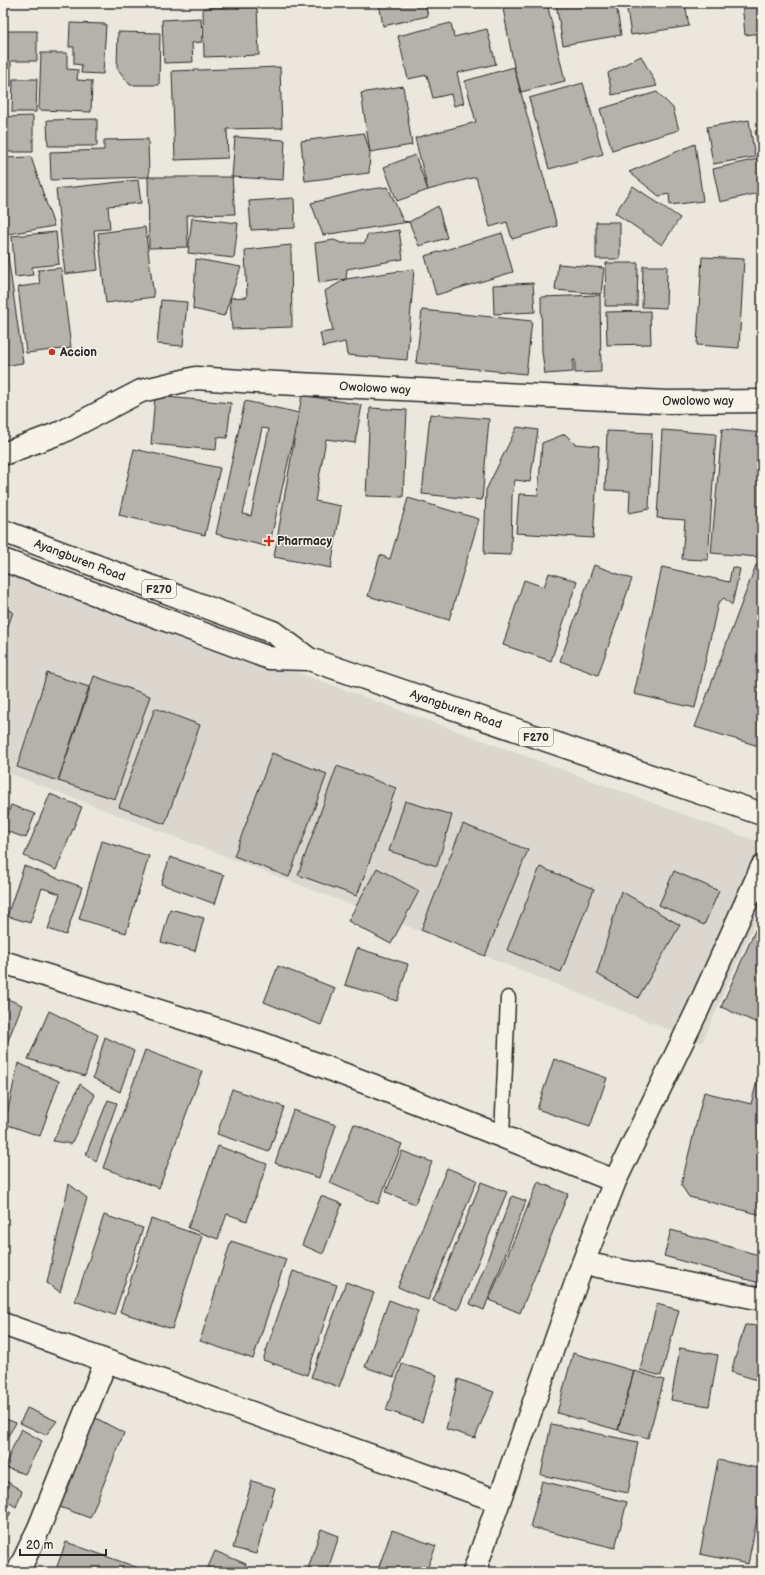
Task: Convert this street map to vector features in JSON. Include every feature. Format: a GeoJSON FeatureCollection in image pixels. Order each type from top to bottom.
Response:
{"type":"FeatureCollection","features":[{"type":"Feature","properties":{"kind":"street","name":"Owolowo way"},"geometry":{"type":"LineString","coordinates":[[3,454],[62,432],[141,391],[196,378],[659,401],[762,401]]}},
{"type":"Feature","properties":{"kind":"street","name":"Ayangburen Road"},"geometry":{"type":"LineString","coordinates":[[3,531],[273,632],[309,659]]}},
{"type":"Feature","properties":{"kind":"street","name":"Ayangburen Road"},"geometry":{"type":"LineString","coordinates":[[3,560],[269,658],[309,659],[762,814]]}},
{"type":"Feature","properties":{"kind":"street"},"geometry":{"type":"LineString","coordinates":[[477,1571],[498,1501],[583,1263],[615,1181],[698,1009],[762,867]]}},
{"type":"Feature","properties":{"kind":"street"},"geometry":{"type":"LineString","coordinates":[[3,962],[261,1043],[615,1181]]}},
{"type":"Feature","properties":{"kind":"street"},"geometry":{"type":"LineString","coordinates":[[583,1263],[762,1299]]}},
{"type":"Feature","properties":{"kind":"street"},"geometry":{"type":"LineString","coordinates":[[3,1324],[498,1501]]}},
{"type":"Feature","properties":{"kind":"street"},"geometry":{"type":"LineString","coordinates":[[18,1572],[39,1528],[106,1361]]}},
{"type":"Feature","properties":{"kind":"lane"},"geometry":{"type":"LineString","coordinates":[[502,1136],[508,998]]}},
{"type":"Feature","properties":{"kind":"shaded area"},"geometry":{"type":"Polygon","coordinates":[[[3,564],[762,843],[762,906],[702,1043],[485,956],[3,771],[3,564]]]}},
{"type":"Feature","properties":{"kind":"building"},"geometry":{"type":"Polygon","coordinates":[[[379,3],[425,3],[428,16],[383,26],[379,3]]]}},
{"type":"Feature","properties":{"kind":"building"},"geometry":{"type":"Polygon","coordinates":[[[502,3],[547,3],[565,81],[521,92],[514,67],[502,3]]]}},
{"type":"Feature","properties":{"kind":"building"},"geometry":{"type":"Polygon","coordinates":[[[556,3],[616,3],[621,35],[563,45],[556,3]]]}},
{"type":"Feature","properties":{"kind":"building"},"geometry":{"type":"Polygon","coordinates":[[[626,3],[685,3],[689,26],[631,35],[626,3]]]}},
{"type":"Feature","properties":{"kind":"building"},"geometry":{"type":"Polygon","coordinates":[[[742,3],[762,3],[762,33],[745,35],[742,3]]]}},
{"type":"Feature","properties":{"kind":"building"},"geometry":{"type":"Polygon","coordinates":[[[257,7],[259,55],[204,57],[203,8],[257,7]]]}},
{"type":"Feature","properties":{"kind":"building"},"geometry":{"type":"Polygon","coordinates":[[[201,18],[202,42],[192,43],[193,62],[164,63],[162,20],[201,18]]]}},
{"type":"Feature","properties":{"kind":"building"},"geometry":{"type":"Polygon","coordinates":[[[70,23],[106,24],[103,74],[81,73],[82,65],[74,64],[74,47],[69,47],[70,23]]]}},
{"type":"Feature","properties":{"kind":"building"},"geometry":{"type":"Polygon","coordinates":[[[451,23],[454,37],[487,29],[496,64],[457,73],[464,103],[454,106],[451,94],[433,98],[427,75],[408,79],[398,36],[451,23]]]}},
{"type":"Feature","properties":{"kind":"building"},"geometry":{"type":"Polygon","coordinates":[[[3,31],[37,31],[37,61],[11,61],[11,86],[3,86],[3,31]]]}},
{"type":"Feature","properties":{"kind":"building"},"geometry":{"type":"Polygon","coordinates":[[[118,32],[160,33],[159,85],[130,85],[117,68],[118,32]]]}},
{"type":"Feature","properties":{"kind":"building"},"geometry":{"type":"Polygon","coordinates":[[[41,53],[67,53],[67,69],[78,70],[77,80],[92,81],[91,112],[39,110],[41,53]]]}},
{"type":"Feature","properties":{"kind":"building"},"geometry":{"type":"Polygon","coordinates":[[[641,56],[657,86],[612,95],[608,73],[641,56]]]}},
{"type":"Feature","properties":{"kind":"building"},"geometry":{"type":"Polygon","coordinates":[[[280,67],[282,128],[227,129],[228,158],[175,160],[172,71],[280,67]]]}},
{"type":"Feature","properties":{"kind":"building"},"geometry":{"type":"Polygon","coordinates":[[[514,67],[557,226],[512,239],[507,222],[490,227],[476,177],[428,190],[415,138],[476,122],[465,81],[514,67]]]}},
{"type":"Feature","properties":{"kind":"building"},"geometry":{"type":"Polygon","coordinates":[[[13,79],[37,79],[36,112],[12,112],[13,79]]]}},
{"type":"Feature","properties":{"kind":"building"},"geometry":{"type":"Polygon","coordinates":[[[583,83],[603,154],[549,169],[529,98],[583,83]]]}},
{"type":"Feature","properties":{"kind":"building"},"geometry":{"type":"Polygon","coordinates":[[[403,86],[412,145],[370,152],[361,93],[403,86]]]}},
{"type":"Feature","properties":{"kind":"building"},"geometry":{"type":"Polygon","coordinates":[[[657,92],[673,108],[679,130],[612,150],[600,109],[657,92]]]}},
{"type":"Feature","properties":{"kind":"building"},"geometry":{"type":"Polygon","coordinates":[[[33,116],[33,152],[3,152],[3,117],[33,116]]]}},
{"type":"Feature","properties":{"kind":"building"},"geometry":{"type":"Polygon","coordinates":[[[97,119],[97,146],[48,146],[47,120],[97,119]]]}},
{"type":"Feature","properties":{"kind":"building"},"geometry":{"type":"Polygon","coordinates":[[[749,120],[755,157],[713,164],[707,127],[749,120]]]}},
{"type":"Feature","properties":{"kind":"building"},"geometry":{"type":"Polygon","coordinates":[[[762,130],[762,192],[720,202],[713,169],[761,158],[755,131],[762,130]]]}},
{"type":"Feature","properties":{"kind":"building"},"geometry":{"type":"Polygon","coordinates":[[[364,133],[370,152],[369,173],[305,181],[301,141],[364,133]]]}},
{"type":"Feature","properties":{"kind":"building"},"geometry":{"type":"Polygon","coordinates":[[[235,137],[285,140],[283,180],[232,177],[235,137]]]}},
{"type":"Feature","properties":{"kind":"building"},"geometry":{"type":"Polygon","coordinates":[[[148,139],[149,177],[51,180],[50,152],[104,150],[104,140],[148,139]]]}},
{"type":"Feature","properties":{"kind":"building"},"geometry":{"type":"Polygon","coordinates":[[[695,144],[703,201],[670,205],[669,194],[659,196],[629,172],[695,144]]]}},
{"type":"Feature","properties":{"kind":"building"},"geometry":{"type":"Polygon","coordinates":[[[415,155],[428,190],[397,201],[384,167],[415,155]]]}},
{"type":"Feature","properties":{"kind":"building"},"geometry":{"type":"Polygon","coordinates":[[[31,157],[54,226],[3,235],[3,158],[31,157]]]}},
{"type":"Feature","properties":{"kind":"building"},"geometry":{"type":"Polygon","coordinates":[[[148,177],[232,177],[235,214],[187,215],[188,247],[149,248],[148,177]]]}},
{"type":"Feature","properties":{"kind":"building"},"geometry":{"type":"Polygon","coordinates":[[[138,180],[141,203],[108,206],[110,229],[94,230],[98,270],[65,274],[56,189],[138,180]]]}},
{"type":"Feature","properties":{"kind":"building"},"geometry":{"type":"Polygon","coordinates":[[[633,186],[680,218],[662,245],[615,213],[633,186]]]}},
{"type":"Feature","properties":{"kind":"building"},"geometry":{"type":"Polygon","coordinates":[[[388,187],[403,221],[409,222],[323,235],[311,203],[364,190],[388,187]]]}},
{"type":"Feature","properties":{"kind":"building"},"geometry":{"type":"Polygon","coordinates":[[[294,198],[295,228],[251,230],[249,201],[294,198]]]}},
{"type":"Feature","properties":{"kind":"building"},"geometry":{"type":"Polygon","coordinates":[[[438,206],[447,238],[419,246],[409,222],[438,206]]]}},
{"type":"Feature","properties":{"kind":"building"},"geometry":{"type":"Polygon","coordinates":[[[192,218],[238,223],[234,258],[188,253],[192,218]]]}},
{"type":"Feature","properties":{"kind":"building"},"geometry":{"type":"Polygon","coordinates":[[[596,222],[620,222],[620,259],[596,259],[596,222]]]}},
{"type":"Feature","properties":{"kind":"building"},"geometry":{"type":"Polygon","coordinates":[[[145,227],[154,297],[106,303],[98,233],[145,227]]]}},
{"type":"Feature","properties":{"kind":"building"},"geometry":{"type":"Polygon","coordinates":[[[399,230],[403,259],[347,269],[346,279],[319,283],[315,243],[334,240],[341,243],[365,243],[367,235],[399,230]]]}},
{"type":"Feature","properties":{"kind":"building"},"geometry":{"type":"Polygon","coordinates":[[[56,232],[59,264],[32,267],[33,275],[15,277],[12,236],[56,232]]]}},
{"type":"Feature","properties":{"kind":"building"},"geometry":{"type":"Polygon","coordinates":[[[502,233],[513,272],[436,295],[425,256],[502,233]]]}},
{"type":"Feature","properties":{"kind":"building"},"geometry":{"type":"Polygon","coordinates":[[[291,245],[292,327],[232,329],[230,298],[247,297],[245,250],[291,245]]]}},
{"type":"Feature","properties":{"kind":"building"},"geometry":{"type":"Polygon","coordinates":[[[3,249],[7,249],[23,363],[3,366],[3,249]]]}},
{"type":"Feature","properties":{"kind":"building"},"geometry":{"type":"Polygon","coordinates":[[[702,257],[744,259],[739,348],[697,345],[702,257]]]}},
{"type":"Feature","properties":{"kind":"building"},"geometry":{"type":"Polygon","coordinates":[[[196,259],[241,267],[224,316],[193,309],[196,259]]]}},
{"type":"Feature","properties":{"kind":"building"},"geometry":{"type":"Polygon","coordinates":[[[606,263],[638,263],[637,306],[605,306],[606,263]]]}},
{"type":"Feature","properties":{"kind":"building"},"geometry":{"type":"Polygon","coordinates":[[[558,264],[604,268],[601,294],[555,290],[558,264]]]}},
{"type":"Feature","properties":{"kind":"building"},"geometry":{"type":"Polygon","coordinates":[[[643,266],[667,266],[666,308],[642,307],[643,266]]]}},
{"type":"Feature","properties":{"kind":"building"},"geometry":{"type":"Polygon","coordinates":[[[61,268],[71,348],[26,353],[18,287],[40,284],[38,270],[61,268]]]}},
{"type":"Feature","properties":{"kind":"building"},"geometry":{"type":"Polygon","coordinates":[[[414,269],[407,360],[347,355],[345,342],[323,347],[320,333],[333,331],[325,291],[346,279],[414,269]]]}},
{"type":"Feature","properties":{"kind":"building"},"geometry":{"type":"Polygon","coordinates":[[[533,283],[535,312],[494,314],[493,285],[533,283]]]}},
{"type":"Feature","properties":{"kind":"building"},"geometry":{"type":"Polygon","coordinates":[[[600,295],[601,372],[575,373],[575,360],[573,360],[573,372],[545,374],[542,352],[541,297],[600,295]]]}},
{"type":"Feature","properties":{"kind":"building"},"geometry":{"type":"Polygon","coordinates":[[[161,300],[187,302],[183,346],[157,344],[161,300]]]}},
{"type":"Feature","properties":{"kind":"building"},"geometry":{"type":"Polygon","coordinates":[[[422,310],[532,321],[526,374],[416,363],[422,310]]]}},
{"type":"Feature","properties":{"kind":"building"},"geometry":{"type":"Polygon","coordinates":[[[650,311],[651,344],[607,345],[606,312],[650,311]]]}},
{"type":"Feature","properties":{"kind":"building"},"geometry":{"type":"Polygon","coordinates":[[[762,326],[762,372],[761,372],[759,327],[762,326]]]}},
{"type":"Feature","properties":{"kind":"building"},"geometry":{"type":"Polygon","coordinates":[[[302,395],[362,405],[355,443],[326,439],[315,501],[341,506],[331,568],[274,557],[302,395]]]}},
{"type":"Feature","properties":{"kind":"building"},"geometry":{"type":"Polygon","coordinates":[[[155,396],[231,403],[227,438],[217,437],[216,450],[151,444],[155,396]]]}},
{"type":"Feature","properties":{"kind":"building"},"geometry":{"type":"Polygon","coordinates":[[[245,401],[299,413],[269,547],[216,534],[245,401]],[[262,428],[243,514],[251,516],[269,429],[262,428]]]}},
{"type":"Feature","properties":{"kind":"building"},"geometry":{"type":"Polygon","coordinates":[[[370,408],[407,410],[403,497],[366,496],[370,408]]]}},
{"type":"Feature","properties":{"kind":"building"},"geometry":{"type":"Polygon","coordinates":[[[430,414],[489,419],[482,500],[422,494],[430,414]]]}},
{"type":"Feature","properties":{"kind":"building"},"geometry":{"type":"Polygon","coordinates":[[[517,427],[538,430],[530,482],[515,480],[512,496],[511,555],[484,554],[486,490],[517,427]]]}},
{"type":"Feature","properties":{"kind":"building"},"geometry":{"type":"Polygon","coordinates":[[[722,429],[762,433],[762,503],[757,557],[711,553],[722,429]]]}},
{"type":"Feature","properties":{"kind":"building"},"geometry":{"type":"Polygon","coordinates":[[[662,430],[716,434],[708,560],[682,559],[685,520],[657,518],[662,430]]]}},
{"type":"Feature","properties":{"kind":"building"},"geometry":{"type":"Polygon","coordinates":[[[607,431],[652,433],[649,509],[629,513],[630,491],[605,490],[607,431]]]}},
{"type":"Feature","properties":{"kind":"building"},"geometry":{"type":"Polygon","coordinates":[[[565,434],[575,444],[599,446],[593,538],[516,533],[519,494],[538,495],[542,443],[565,434]]]}},
{"type":"Feature","properties":{"kind":"building"},"geometry":{"type":"Polygon","coordinates":[[[134,449],[220,468],[205,535],[119,515],[134,449]]]}},
{"type":"Feature","properties":{"kind":"building"},"geometry":{"type":"Polygon","coordinates":[[[408,498],[479,519],[449,620],[368,596],[380,555],[390,559],[408,498]]]}},
{"type":"Feature","properties":{"kind":"building"},"geometry":{"type":"Polygon","coordinates":[[[594,565],[632,579],[598,675],[560,661],[594,565]]]}},
{"type":"Feature","properties":{"kind":"building"},"geometry":{"type":"Polygon","coordinates":[[[756,565],[762,566],[762,747],[695,727],[756,565]]]}},
{"type":"Feature","properties":{"kind":"building"},"geometry":{"type":"Polygon","coordinates":[[[662,567],[729,582],[732,567],[740,569],[732,605],[724,598],[718,603],[695,708],[634,694],[662,567]]]}},
{"type":"Feature","properties":{"kind":"building"},"geometry":{"type":"Polygon","coordinates":[[[549,573],[577,581],[551,661],[503,645],[524,580],[544,587],[549,573]]]}},
{"type":"Feature","properties":{"kind":"building"},"geometry":{"type":"Polygon","coordinates":[[[3,608],[13,612],[3,640],[3,608]]]}},
{"type":"Feature","properties":{"kind":"building"},"geometry":{"type":"Polygon","coordinates":[[[47,673],[89,687],[58,781],[17,767],[47,673]]]}},
{"type":"Feature","properties":{"kind":"building"},"geometry":{"type":"Polygon","coordinates":[[[94,676],[150,696],[115,799],[58,781],[94,676]]]}},
{"type":"Feature","properties":{"kind":"building"},"geometry":{"type":"Polygon","coordinates":[[[155,708],[200,725],[165,824],[119,807],[155,708]]]}},
{"type":"Feature","properties":{"kind":"building"},"geometry":{"type":"Polygon","coordinates":[[[272,753],[327,774],[289,877],[234,856],[272,753]]]}},
{"type":"Feature","properties":{"kind":"building"},"geometry":{"type":"Polygon","coordinates":[[[337,766],[396,788],[357,896],[298,875],[337,766]]]}},
{"type":"Feature","properties":{"kind":"building"},"geometry":{"type":"Polygon","coordinates":[[[50,794],[82,807],[56,870],[24,856],[50,794]]]}},
{"type":"Feature","properties":{"kind":"building"},"geometry":{"type":"Polygon","coordinates":[[[405,801],[452,815],[437,866],[389,851],[405,801]]]}},
{"type":"Feature","properties":{"kind":"building"},"geometry":{"type":"Polygon","coordinates":[[[11,805],[35,814],[26,838],[3,830],[11,805]]]}},
{"type":"Feature","properties":{"kind":"building"},"geometry":{"type":"Polygon","coordinates":[[[463,824],[528,850],[485,956],[421,930],[463,824]]]}},
{"type":"Feature","properties":{"kind":"building"},"geometry":{"type":"Polygon","coordinates":[[[102,841],[149,856],[126,933],[79,919],[102,841]]]}},
{"type":"Feature","properties":{"kind":"building"},"geometry":{"type":"Polygon","coordinates":[[[170,857],[224,875],[215,904],[161,884],[170,857]]]}},
{"type":"Feature","properties":{"kind":"building"},"geometry":{"type":"Polygon","coordinates":[[[24,866],[82,887],[66,935],[48,929],[60,894],[42,888],[30,923],[7,916],[24,866]]]}},
{"type":"Feature","properties":{"kind":"building"},"geometry":{"type":"Polygon","coordinates":[[[540,867],[594,889],[561,972],[507,950],[540,867]]]}},
{"type":"Feature","properties":{"kind":"building"},"geometry":{"type":"Polygon","coordinates":[[[377,868],[419,891],[391,944],[348,921],[377,868]]]}},
{"type":"Feature","properties":{"kind":"building"},"geometry":{"type":"Polygon","coordinates":[[[674,871],[719,891],[704,925],[659,905],[674,871]]]}},
{"type":"Feature","properties":{"kind":"building"},"geometry":{"type":"Polygon","coordinates":[[[621,891],[680,925],[638,998],[597,974],[621,891]]]}},
{"type":"Feature","properties":{"kind":"building"},"geometry":{"type":"Polygon","coordinates":[[[170,909],[204,918],[195,951],[161,942],[170,909]]]}},
{"type":"Feature","properties":{"kind":"building"},"geometry":{"type":"Polygon","coordinates":[[[762,915],[762,1025],[721,1007],[762,915]]]}},
{"type":"Feature","properties":{"kind":"building"},"geometry":{"type":"Polygon","coordinates":[[[357,948],[408,964],[397,1001],[345,985],[357,948]]]}},
{"type":"Feature","properties":{"kind":"building"},"geometry":{"type":"Polygon","coordinates":[[[278,966],[335,988],[321,1025],[264,1002],[278,966]]]}},
{"type":"Feature","properties":{"kind":"building"},"geometry":{"type":"Polygon","coordinates":[[[3,997],[22,1005],[3,1053],[3,997]]]}},
{"type":"Feature","properties":{"kind":"building"},"geometry":{"type":"Polygon","coordinates":[[[49,1011],[98,1035],[85,1076],[28,1059],[49,1011]]]}},
{"type":"Feature","properties":{"kind":"building"},"geometry":{"type":"Polygon","coordinates":[[[105,1037],[134,1051],[120,1092],[93,1078],[105,1037]]]}},
{"type":"Feature","properties":{"kind":"building"},"geometry":{"type":"Polygon","coordinates":[[[145,1050],[202,1071],[159,1188],[103,1168],[145,1050]]]}},
{"type":"Feature","properties":{"kind":"building"},"geometry":{"type":"Polygon","coordinates":[[[554,1059],[607,1078],[590,1127],[537,1109],[554,1059]]]}},
{"type":"Feature","properties":{"kind":"building"},"geometry":{"type":"Polygon","coordinates":[[[18,1063],[59,1081],[40,1136],[5,1124],[18,1063]]]}},
{"type":"Feature","properties":{"kind":"building"},"geometry":{"type":"Polygon","coordinates":[[[760,1070],[762,1071],[762,1215],[689,1197],[681,1185],[704,1092],[751,1104],[760,1070]]]}},
{"type":"Feature","properties":{"kind":"building"},"geometry":{"type":"Polygon","coordinates":[[[80,1084],[95,1095],[71,1144],[53,1141],[80,1084]]]}},
{"type":"Feature","properties":{"kind":"building"},"geometry":{"type":"Polygon","coordinates":[[[232,1089],[284,1107],[269,1152],[217,1134],[232,1089]]]}},
{"type":"Feature","properties":{"kind":"building"},"geometry":{"type":"Polygon","coordinates":[[[108,1100],[117,1103],[96,1162],[86,1154],[108,1100]]]}},
{"type":"Feature","properties":{"kind":"building"},"geometry":{"type":"Polygon","coordinates":[[[293,1110],[336,1125],[319,1178],[275,1163],[293,1110]]]}},
{"type":"Feature","properties":{"kind":"building"},"geometry":{"type":"Polygon","coordinates":[[[354,1124],[402,1144],[378,1204],[330,1183],[354,1124]]]}},
{"type":"Feature","properties":{"kind":"building"},"geometry":{"type":"Polygon","coordinates":[[[218,1146],[267,1164],[247,1221],[227,1214],[218,1239],[188,1228],[218,1146]]]}},
{"type":"Feature","properties":{"kind":"building"},"geometry":{"type":"Polygon","coordinates":[[[402,1151],[432,1162],[415,1204],[386,1192],[402,1151]]]}},
{"type":"Feature","properties":{"kind":"building"},"geometry":{"type":"Polygon","coordinates":[[[447,1168],[477,1180],[428,1300],[398,1287],[447,1168]]]}},
{"type":"Feature","properties":{"kind":"building"},"geometry":{"type":"Polygon","coordinates":[[[481,1182],[507,1192],[458,1310],[433,1301],[481,1182]]]}},
{"type":"Feature","properties":{"kind":"building"},"geometry":{"type":"Polygon","coordinates":[[[538,1182],[568,1194],[520,1313],[489,1300],[538,1182]]]}},
{"type":"Feature","properties":{"kind":"building"},"geometry":{"type":"Polygon","coordinates":[[[69,1184],[87,1198],[60,1292],[47,1283],[69,1184]]]}},
{"type":"Feature","properties":{"kind":"building"},"geometry":{"type":"Polygon","coordinates":[[[321,1196],[342,1204],[323,1254],[302,1245],[321,1196]]]}},
{"type":"Feature","properties":{"kind":"building"},"geometry":{"type":"Polygon","coordinates":[[[512,1196],[526,1201],[484,1310],[470,1304],[512,1196]]]}},
{"type":"Feature","properties":{"kind":"building"},"geometry":{"type":"Polygon","coordinates":[[[104,1215],[143,1228],[114,1315],[75,1301],[104,1215]]]}},
{"type":"Feature","properties":{"kind":"building"},"geometry":{"type":"Polygon","coordinates":[[[151,1219],[202,1236],[172,1329],[120,1312],[151,1219]]]}},
{"type":"Feature","properties":{"kind":"building"},"geometry":{"type":"Polygon","coordinates":[[[671,1230],[762,1256],[762,1273],[759,1283],[664,1256],[671,1230]]]}},
{"type":"Feature","properties":{"kind":"building"},"geometry":{"type":"Polygon","coordinates":[[[231,1241],[286,1259],[253,1359],[200,1341],[231,1241]]]}},
{"type":"Feature","properties":{"kind":"building"},"geometry":{"type":"Polygon","coordinates":[[[293,1271],[337,1285],[307,1375],[263,1360],[293,1271]]]}},
{"type":"Feature","properties":{"kind":"building"},"geometry":{"type":"Polygon","coordinates":[[[346,1282],[374,1293],[339,1387],[311,1377],[346,1282]]]}},
{"type":"Feature","properties":{"kind":"building"},"geometry":{"type":"Polygon","coordinates":[[[389,1300],[418,1311],[394,1377],[365,1367],[389,1300]]]}},
{"type":"Feature","properties":{"kind":"building"},"geometry":{"type":"Polygon","coordinates":[[[657,1304],[679,1310],[661,1376],[640,1370],[657,1304]]]}},
{"type":"Feature","properties":{"kind":"building"},"geometry":{"type":"Polygon","coordinates":[[[745,1325],[762,1326],[762,1363],[757,1380],[731,1372],[745,1325]]]}},
{"type":"Feature","properties":{"kind":"building"},"geometry":{"type":"Polygon","coordinates":[[[680,1348],[718,1355],[709,1406],[671,1400],[680,1348]]]}},
{"type":"Feature","properties":{"kind":"building"},"geometry":{"type":"Polygon","coordinates":[[[573,1353],[634,1371],[618,1430],[557,1413],[573,1353]]]}},
{"type":"Feature","properties":{"kind":"building"},"geometry":{"type":"Polygon","coordinates":[[[402,1364],[437,1375],[422,1422],[386,1410],[402,1364]]]}},
{"type":"Feature","properties":{"kind":"building"},"geometry":{"type":"Polygon","coordinates":[[[634,1371],[664,1380],[648,1438],[618,1430],[634,1371]]]}},
{"type":"Feature","properties":{"kind":"building"},"geometry":{"type":"Polygon","coordinates":[[[458,1379],[494,1392],[475,1438],[446,1429],[458,1379]]]}},
{"type":"Feature","properties":{"kind":"building"},"geometry":{"type":"Polygon","coordinates":[[[27,1408],[57,1421],[46,1435],[20,1423],[27,1408]]]}},
{"type":"Feature","properties":{"kind":"building"},"geometry":{"type":"Polygon","coordinates":[[[92,1416],[124,1433],[90,1518],[57,1506],[92,1416]]]}},
{"type":"Feature","properties":{"kind":"building"},"geometry":{"type":"Polygon","coordinates":[[[3,1418],[16,1423],[6,1439],[3,1437],[3,1418]]]}},
{"type":"Feature","properties":{"kind":"building"},"geometry":{"type":"Polygon","coordinates":[[[551,1424],[638,1442],[628,1493],[541,1475],[551,1424]]]}},
{"type":"Feature","properties":{"kind":"building"},"geometry":{"type":"Polygon","coordinates":[[[21,1429],[42,1441],[25,1474],[4,1467],[21,1429]]]}},
{"type":"Feature","properties":{"kind":"building"},"geometry":{"type":"Polygon","coordinates":[[[718,1460],[762,1469],[762,1494],[748,1564],[700,1554],[718,1460]]]}},
{"type":"Feature","properties":{"kind":"building"},"geometry":{"type":"Polygon","coordinates":[[[3,1479],[22,1491],[16,1507],[3,1499],[3,1479]]]}},
{"type":"Feature","properties":{"kind":"building"},"geometry":{"type":"Polygon","coordinates":[[[252,1481],[275,1488],[256,1554],[233,1548],[252,1481]]]}},
{"type":"Feature","properties":{"kind":"building"},"geometry":{"type":"Polygon","coordinates":[[[542,1481],[627,1502],[615,1548],[530,1527],[542,1481]]]}},
{"type":"Feature","properties":{"kind":"building"},"geometry":{"type":"Polygon","coordinates":[[[3,1508],[11,1513],[3,1523],[3,1508]]]}},
{"type":"Feature","properties":{"kind":"building"},"geometry":{"type":"Polygon","coordinates":[[[321,1529],[339,1536],[327,1572],[307,1572],[321,1529]]]}},
{"type":"Feature","properties":{"kind":"building"},"geometry":{"type":"Polygon","coordinates":[[[392,1530],[436,1546],[426,1572],[377,1572],[392,1530]]]}},
{"type":"Feature","properties":{"kind":"building"},"geometry":{"type":"Polygon","coordinates":[[[66,1542],[150,1572],[55,1572],[66,1542]]]}},
{"type":"Feature","properties":{"kind":"building"},"geometry":{"type":"Polygon","coordinates":[[[215,1551],[246,1564],[243,1572],[206,1572],[215,1551]]]}},
{"type":"Feature","properties":{"kind":"place","name":"Accion"},"geometry":{"type":"Point","coordinates":[52,352]}},
{"type":"Feature","properties":{"kind":"place","name":"Pharmacy"},"geometry":{"type":"Point","coordinates":[269,541]}}]}
